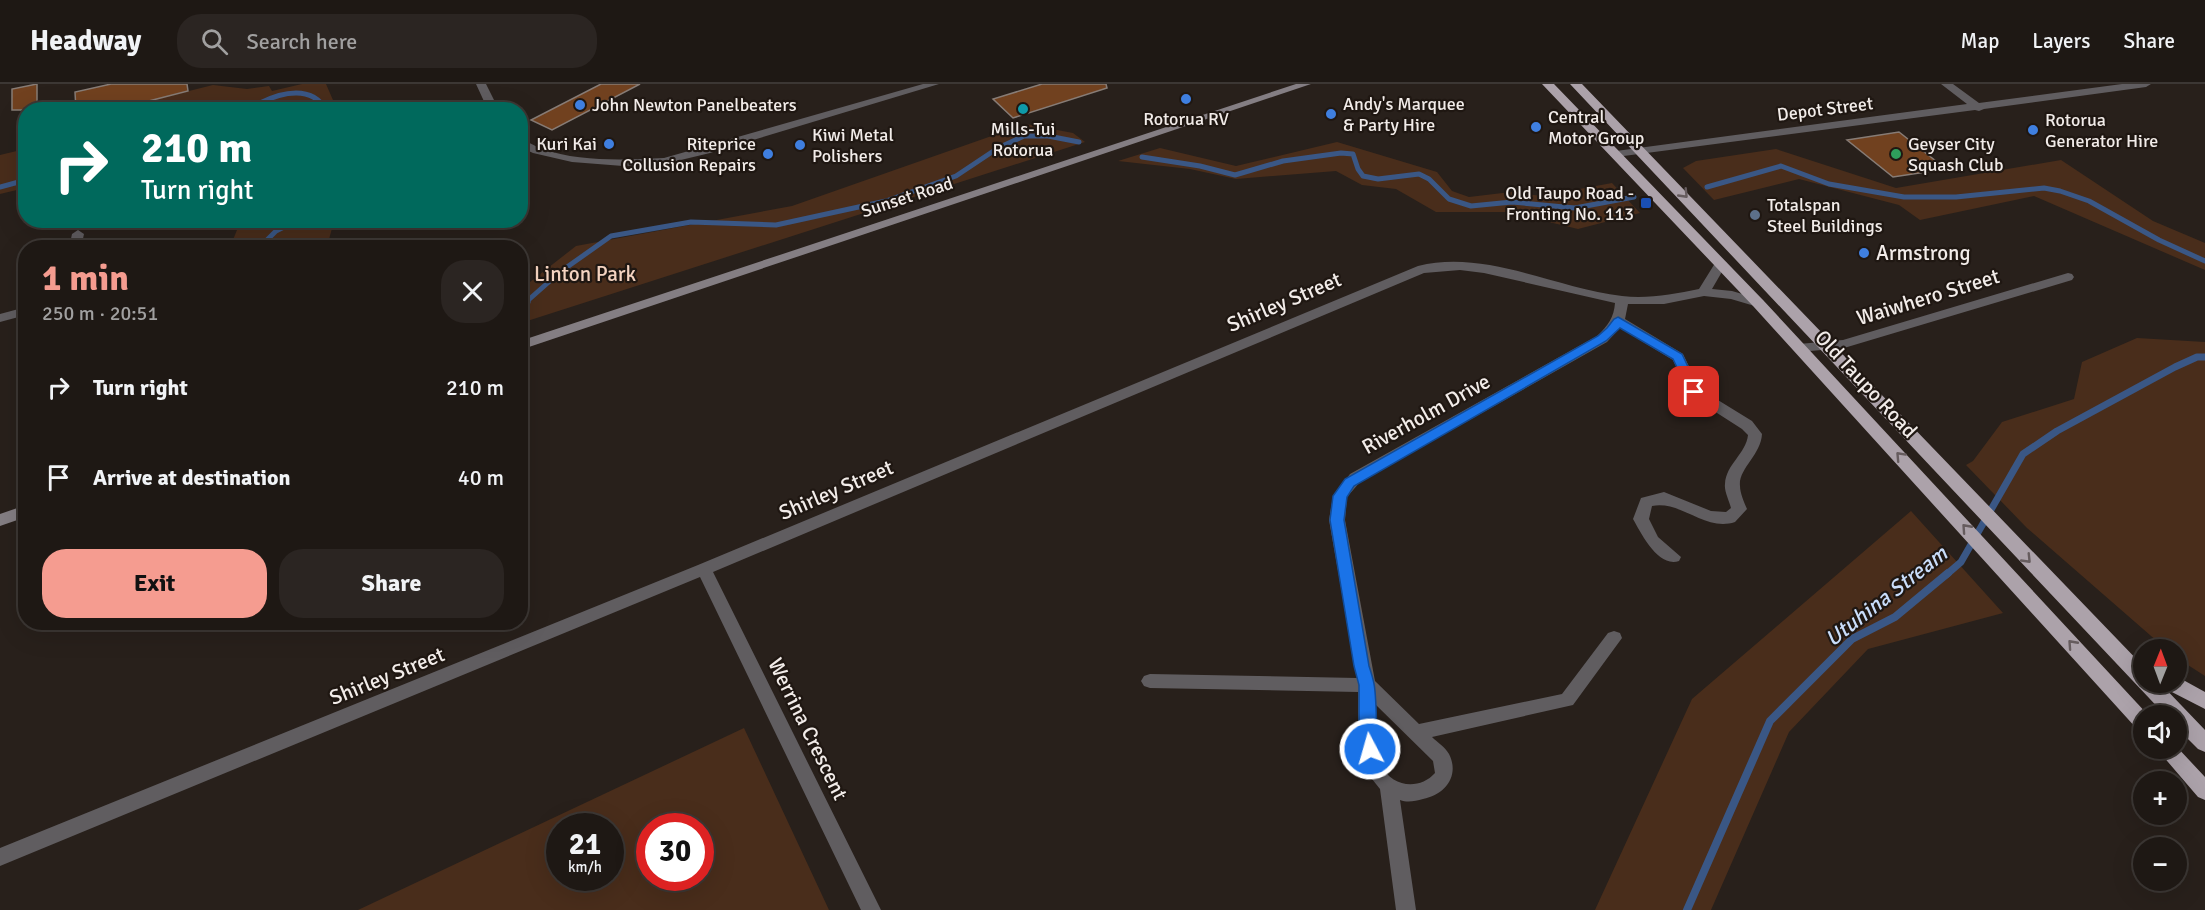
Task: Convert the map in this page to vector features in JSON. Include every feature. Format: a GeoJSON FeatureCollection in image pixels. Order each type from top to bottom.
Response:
{"type":"FeatureCollection","features":[{"type":"Feature","properties":{"kind":"highway","name":"Old Taupo Road"},"geometry":{"type":"LineString","coordinates":[[1548,84],[1721,263],[2133,711]]}},
{"type":"Feature","properties":{"kind":"highway","name":"Old Taupo Road"},"geometry":{"type":"LineString","coordinates":[[1576,84],[1644,151],[1956,485],[2133,669]]}},
{"type":"Feature","properties":{"kind":"highway"},"geometry":{"type":"LineString","coordinates":[[2112,648],[2133,660]]}},
{"type":"Feature","properties":{"kind":"highway"},"geometry":{"type":"LineString","coordinates":[[2187,691],[2205,701]]}},
{"type":"Feature","properties":{"kind":"highway","name":"Old Taupo Road"},"geometry":{"type":"LineString","coordinates":[[2157,693],[2205,743]]}},
{"type":"Feature","properties":{"kind":"highway"},"geometry":{"type":"LineString","coordinates":[[2176,759],[2205,791]]}},
{"type":"Feature","properties":{"kind":"main road","name":"Sunset Road"},"geometry":{"type":"LineString","coordinates":[[528,343],[1306,84]]}},
{"type":"Feature","properties":{"kind":"main road"},"geometry":{"type":"LineString","coordinates":[[0,520],[18,514]]}},
{"type":"Feature","properties":{"kind":"street"},"geometry":{"type":"LineString","coordinates":[[481,84],[490,102]]}},
{"type":"Feature","properties":{"kind":"street"},"geometry":{"type":"LineString","coordinates":[[528,146],[537,151],[572,159],[623,163],[664,161],[706,151],[934,84]]}},
{"type":"Feature","properties":{"kind":"street"},"geometry":{"type":"LineString","coordinates":[[1946,84],[1979,108]]}},
{"type":"Feature","properties":{"kind":"street","name":"Depot Street"},"geometry":{"type":"LineString","coordinates":[[1616,154],[1979,108],[2146,84]]}},
{"type":"Feature","properties":{"kind":"street"},"geometry":{"type":"LineString","coordinates":[[77,240],[78,234]]}},
{"type":"Feature","properties":{"kind":"street"},"geometry":{"type":"LineString","coordinates":[[1704,292],[1721,263]]}},
{"type":"Feature","properties":{"kind":"street","name":"Shirley Street"},"geometry":{"type":"LineString","coordinates":[[0,857],[704,568],[1422,269],[1461,266],[1484,269],[1622,300],[1664,300],[1704,292],[1732,295],[1758,303]]}},
{"type":"Feature","properties":{"kind":"street","name":"Waiwhero Street"},"geometry":{"type":"LineString","coordinates":[[1799,348],[1844,344],[2068,277]]}},
{"type":"Feature","properties":{"kind":"street"},"geometry":{"type":"LineString","coordinates":[[1622,300],[1618,321],[1678,357],[1694,392],[1748,424],[1755,434],[1754,446],[1735,473],[1732,485],[1739,509],[1730,518],[1710,517],[1664,498],[1646,502],[1641,519],[1653,541],[1673,557]]}},
{"type":"Feature","properties":{"kind":"street"},"geometry":{"type":"LineString","coordinates":[[0,318],[18,313]]}},
{"type":"Feature","properties":{"kind":"street","name":"Riverholm Drive"},"geometry":{"type":"LineString","coordinates":[[1389,786],[1373,769],[1367,730],[1367,685],[1340,542],[1337,511],[1340,496],[1355,478],[1602,339],[1618,321]]}},
{"type":"Feature","properties":{"kind":"street","name":"Werrina Crescent"},"geometry":{"type":"LineString","coordinates":[[704,568],[871,910]]}},
{"type":"Feature","properties":{"kind":"street"},"geometry":{"type":"LineString","coordinates":[[1418,732],[1568,700],[1614,638]]}},
{"type":"Feature","properties":{"kind":"street"},"geometry":{"type":"LineString","coordinates":[[1150,681],[1367,685],[1418,732],[1441,757],[1444,775],[1432,789],[1407,794],[1389,786]]}},
{"type":"Feature","properties":{"kind":"street"},"geometry":{"type":"LineString","coordinates":[[1389,786],[1406,910]]}},
{"type":"Feature","properties":{"kind":"green space"},"geometry":{"type":"Polygon","coordinates":[[[302,84],[326,84],[334,102],[145,102],[213,85],[247,89],[269,86],[272,91],[302,84]]]}},
{"type":"Feature","properties":{"kind":"green space","name":"Linton Park"},"geometry":{"type":"Polygon","coordinates":[[[1026,124],[1073,133],[1085,142],[528,321],[528,284],[576,246],[792,206],[1026,124]]]}},
{"type":"Feature","properties":{"kind":"green space"},"geometry":{"type":"Polygon","coordinates":[[[1337,142],[1437,172],[1452,191],[1469,197],[1511,192],[1542,196],[1612,183],[1640,213],[1578,229],[1507,212],[1436,212],[1396,189],[1362,185],[1336,171],[1236,179],[1190,169],[1118,161],[1160,148],[1236,166],[1337,142]]]}},
{"type":"Feature","properties":{"kind":"green space"},"geometry":{"type":"Polygon","coordinates":[[[1776,149],[1896,188],[2061,160],[2153,221],[2205,243],[2205,270],[2034,196],[1920,220],[1899,205],[1799,179],[1714,200],[1683,168],[1696,161],[1776,149]]]}},
{"type":"Feature","properties":{"kind":"green space"},"geometry":{"type":"Polygon","coordinates":[[[18,151],[18,190],[0,194],[0,155],[18,151]]]}},
{"type":"Feature","properties":{"kind":"green space"},"geometry":{"type":"Polygon","coordinates":[[[239,228],[332,228],[329,240],[233,240],[239,228]]]}},
{"type":"Feature","properties":{"kind":"green space"},"geometry":{"type":"Polygon","coordinates":[[[2137,338],[2205,342],[2205,676],[2187,664],[2187,639],[2155,639],[2027,528],[1966,465],[1973,461],[2002,422],[2074,399],[2082,362],[2137,338]]]}},
{"type":"Feature","properties":{"kind":"green space"},"geometry":{"type":"Polygon","coordinates":[[[1911,511],[2003,613],[1868,649],[1789,732],[1711,910],[1595,910],[1692,699],[1911,511]]]}},
{"type":"Feature","properties":{"kind":"green space"},"geometry":{"type":"Polygon","coordinates":[[[744,728],[829,910],[358,910],[546,821],[546,891],[624,891],[624,813],[564,813],[744,728]]]}},
{"type":"Feature","properties":{"kind":"building"},"geometry":{"type":"Polygon","coordinates":[[[37,84],[37,102],[18,102],[18,110],[12,110],[12,89],[37,84]]]}},
{"type":"Feature","properties":{"kind":"building"},"geometry":{"type":"Polygon","coordinates":[[[111,84],[187,84],[188,91],[145,102],[76,102],[75,92],[111,84]]]}},
{"type":"Feature","properties":{"kind":"building","name":"John Newton Panelbeaters"},"geometry":{"type":"Polygon","coordinates":[[[601,84],[640,84],[552,130],[531,120],[601,84]]]}},
{"type":"Feature","properties":{"kind":"building","name":"Mills-Tui Rotorua"},"geometry":{"type":"Polygon","coordinates":[[[1042,84],[1106,84],[1107,88],[1013,118],[993,99],[1042,84]]]}},
{"type":"Feature","properties":{"kind":"building","name":"Geyser City Squash Club"},"geometry":{"type":"Polygon","coordinates":[[[1899,132],[1946,169],[1893,177],[1847,140],[1899,132]]]}},
{"type":"Feature","properties":{"kind":"waterway"},"geometry":{"type":"LineString","coordinates":[[263,102],[296,93],[305,94],[320,102]]}},
{"type":"Feature","properties":{"kind":"waterway"},"geometry":{"type":"LineString","coordinates":[[528,300],[560,272],[611,236],[691,222],[776,225],[886,201],[956,176],[998,148],[1024,136],[1048,136],[1079,142]]}},
{"type":"Feature","properties":{"kind":"waterway"},"geometry":{"type":"LineString","coordinates":[[1142,157],[1200,166],[1235,175],[1283,161],[1341,153],[1353,154],[1363,176],[1378,179],[1419,174],[1429,179],[1449,199],[1471,206],[1512,202],[1575,208],[1634,197]]}},
{"type":"Feature","properties":{"kind":"waterway"},"geometry":{"type":"LineString","coordinates":[[1707,187],[1781,166],[1829,184],[1904,197],[1956,197],[2044,188],[2089,201],[2159,240],[2205,261]]}},
{"type":"Feature","properties":{"kind":"waterway"},"geometry":{"type":"LineString","coordinates":[[0,187],[18,182]]}},
{"type":"Feature","properties":{"kind":"waterway"},"geometry":{"type":"LineString","coordinates":[[267,240],[282,228]]}},
{"type":"Feature","properties":{"kind":"waterway","name":"Utuhina Stream"},"geometry":{"type":"LineString","coordinates":[[1946,575],[1961,562],[2023,454],[2057,431],[2175,367],[2197,357],[2205,357]]}},
{"type":"Feature","properties":{"kind":"waterway","name":"Utuhina Stream"},"geometry":{"type":"LineString","coordinates":[[1687,910],[1770,721],[1852,639],[1895,617],[1948,573]]}},
{"type":"Feature","properties":{"kind":"place","name":"Rotorua RV"},"geometry":{"type":"Point","coordinates":[1186,99]}},
{"type":"Feature","properties":{"kind":"place","name":"John Newton Panelbeaters"},"geometry":{"type":"Point","coordinates":[580,105]}},
{"type":"Feature","properties":{"kind":"place","name":"Mills-Tui Rotorua"},"geometry":{"type":"Point","coordinates":[1023,109]}},
{"type":"Feature","properties":{"kind":"place","name":"Andy's Marquee & Party Hire"},"geometry":{"type":"Point","coordinates":[1331,114]}},
{"type":"Feature","properties":{"kind":"place","name":"Central Motor Group"},"geometry":{"type":"Point","coordinates":[1536,127]}},
{"type":"Feature","properties":{"kind":"place","name":"Rotorua Generator Hire"},"geometry":{"type":"Point","coordinates":[2033,130]}},
{"type":"Feature","properties":{"kind":"place","name":"Kuri Kai"},"geometry":{"type":"Point","coordinates":[609,144]}},
{"type":"Feature","properties":{"kind":"place","name":"Kiwi Metal Polishers"},"geometry":{"type":"Point","coordinates":[800,145]}},
{"type":"Feature","properties":{"kind":"place","name":"Riteprice Collusion Repairs"},"geometry":{"type":"Point","coordinates":[768,154]}},
{"type":"Feature","properties":{"kind":"place","name":"Geyser City Squash Club"},"geometry":{"type":"Point","coordinates":[1896,154]}},
{"type":"Feature","properties":{"kind":"place","name":"Old Taupo Road - Fronting No. 113"},"geometry":{"type":"Point","coordinates":[1646,203]}},
{"type":"Feature","properties":{"kind":"place","name":"Totalspan Steel Buildings"},"geometry":{"type":"Point","coordinates":[1755,215]}},
{"type":"Feature","properties":{"kind":"place","name":"Armstrong"},"geometry":{"type":"Point","coordinates":[1864,253]}},
{"type":"Feature","properties":{"kind":"route"},"geometry":{"type":"LineString","coordinates":[[1370,749],[1367,730],[1367,685],[1337,520],[1340,496],[1350,483],[1355,478],[1602,339],[1616,326],[1618,321],[1678,357],[1694,392]]}}]}
